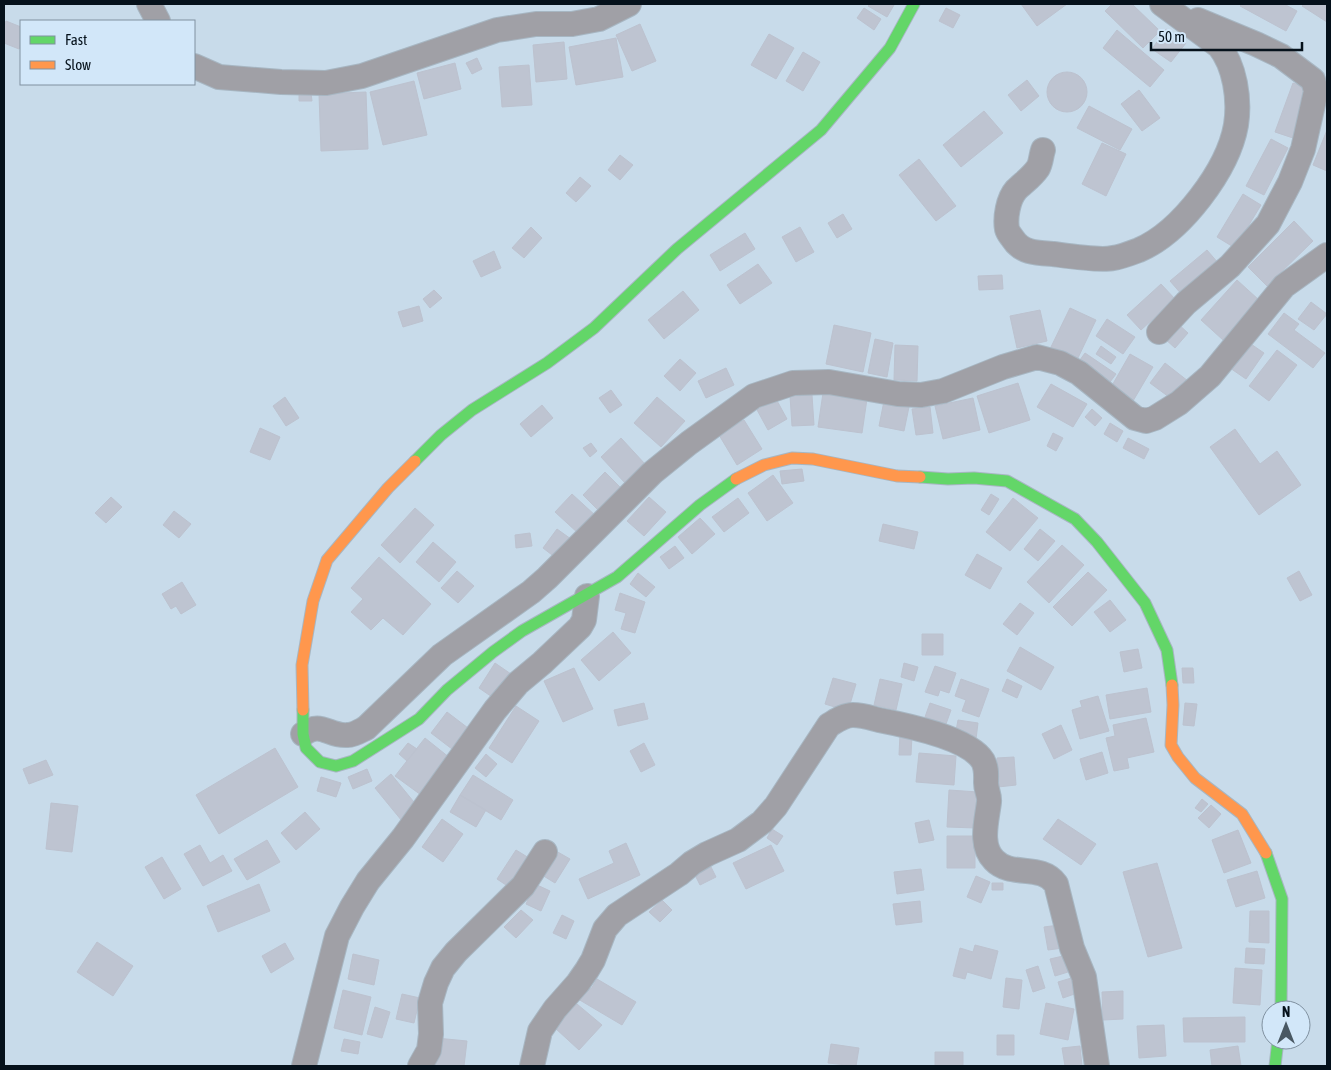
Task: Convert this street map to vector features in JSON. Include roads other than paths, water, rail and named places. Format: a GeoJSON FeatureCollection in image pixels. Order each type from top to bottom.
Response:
{"type":"FeatureCollection","features":[{"type":"Feature","properties":{"kind":"main road"},"geometry":{"type":"LineString","coordinates":[[914,4],[890,48],[821,130],[676,249],[594,328],[547,363],[472,410],[441,435],[388,488],[327,560],[312,601],[302,665],[303,734],[306,748],[320,762],[336,766],[353,761],[419,718],[447,690],[493,652],[522,632],[617,577],[700,505],[732,481],[764,465],[792,458],[813,459],[897,476],[1007,481],[1075,519],[1097,542],[1145,603],[1167,650],[1171,672],[1173,705],[1171,745],[1195,778],[1242,814],[1269,857],[1282,899],[1281,1000]]}},
{"type":"Feature","properties":{"kind":"main road"},"geometry":{"type":"LineString","coordinates":[[1275,1066],[1277,1050]]}},
{"type":"Feature","properties":{"kind":"street"},"geometry":{"type":"LineString","coordinates":[[149,4],[157,20]]}},
{"type":"Feature","properties":{"kind":"street"},"geometry":{"type":"LineString","coordinates":[[195,66],[219,76],[282,82],[326,83],[362,76],[496,30],[536,24],[572,24],[599,19],[629,4]]}},
{"type":"Feature","properties":{"kind":"street"},"geometry":{"type":"LineString","coordinates":[[1043,150],[1039,167],[1014,192],[1007,210],[1007,231],[1018,247],[1034,253],[1112,259],[1140,250],[1166,234],[1195,205],[1220,167],[1231,143],[1236,124],[1235,84],[1225,54],[1219,46],[1167,8]]}},
{"type":"Feature","properties":{"kind":"street"},"geometry":{"type":"LineString","coordinates":[[1159,332],[1186,304],[1230,266],[1268,224],[1290,182],[1304,149],[1316,91],[1313,80],[1281,56],[1215,26],[1167,8]]}},
{"type":"Feature","properties":{"kind":"street"},"geometry":{"type":"LineString","coordinates":[[303,734],[315,727],[334,734],[347,736],[356,734],[366,728],[442,656],[547,578],[652,473],[689,443],[754,396],[793,383],[829,382],[898,394],[921,394],[943,391],[1003,367],[1037,356],[1060,362],[1079,373],[1136,418],[1146,421],[1164,414],[1210,376],[1284,286],[1327,257]]}},
{"type":"Feature","properties":{"kind":"street"},"geometry":{"type":"LineString","coordinates":[[304,1066],[337,936],[352,907],[368,881],[403,838],[495,710],[518,682],[542,663],[580,627],[584,620],[586,596]]}},
{"type":"Feature","properties":{"kind":"street"},"geometry":{"type":"LineString","coordinates":[[532,1066],[540,1031],[555,1008],[587,970],[605,929],[617,915],[679,874],[692,863],[750,833],[776,806],[829,725],[839,718],[852,714],[926,729],[962,745],[974,752],[982,760],[987,774],[986,785],[989,800],[985,834],[988,851],[994,861],[1007,868],[1040,873],[1048,876],[1056,884],[1072,948],[1084,977],[1097,1066]]}},
{"type":"Feature","properties":{"kind":"street"},"geometry":{"type":"LineString","coordinates":[[420,1066],[429,1050],[431,1034],[430,1003],[443,968],[456,952],[523,886],[545,852]]}}]}
